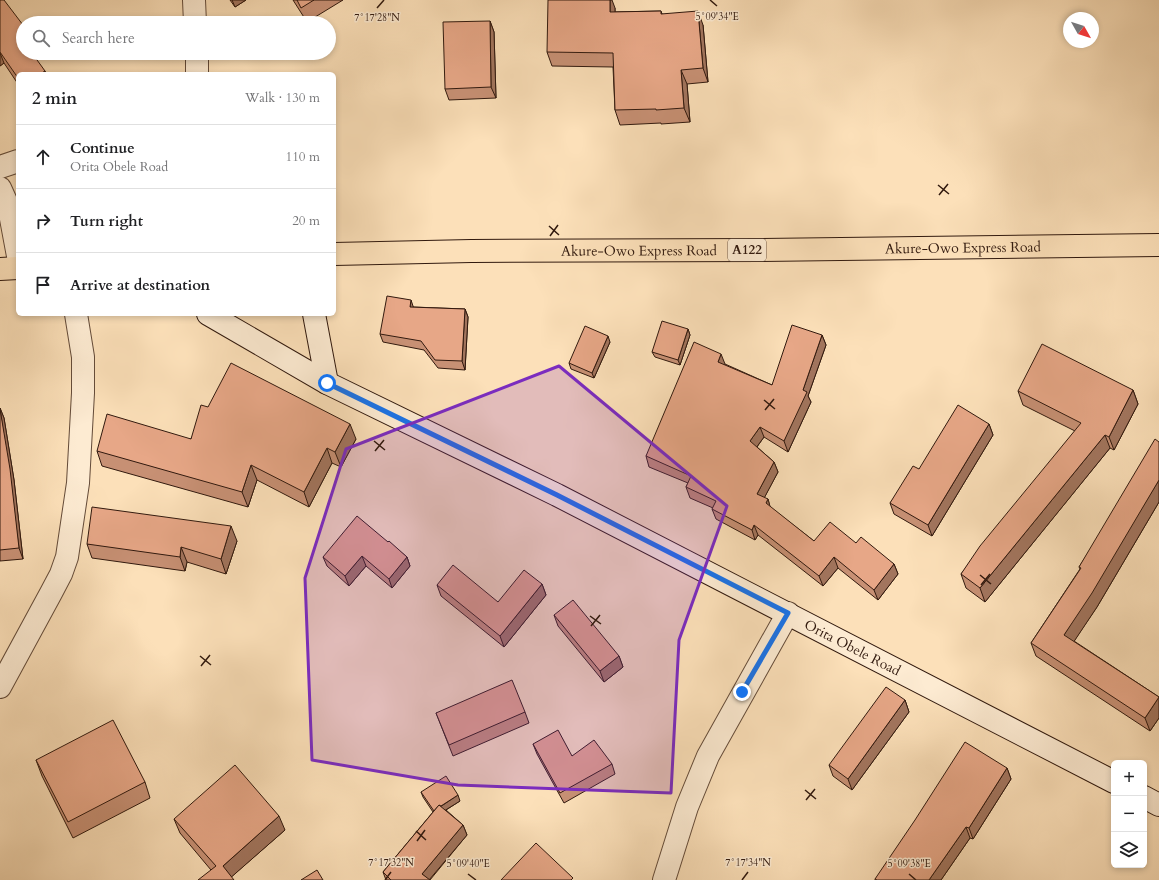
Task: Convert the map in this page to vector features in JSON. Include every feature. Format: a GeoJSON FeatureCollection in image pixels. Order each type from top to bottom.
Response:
{"type":"FeatureCollection","features":[{"type":"Feature","properties":{"kind":"highway","name":"Akure-Owo Express Road"},"geometry":{"type":"LineString","coordinates":[[336,254],[471,251],[752,250],[1159,245]]}},
{"type":"Feature","properties":{"kind":"highway"},"geometry":{"type":"LineString","coordinates":[[0,269],[16,268]]}},
{"type":"Feature","properties":{"kind":"main road"},"geometry":{"type":"LineString","coordinates":[[194,0],[195,16]]}},
{"type":"Feature","properties":{"kind":"main road"},"geometry":{"type":"LineString","coordinates":[[197,60],[197,72]]}},
{"type":"Feature","properties":{"kind":"main road"},"geometry":{"type":"LineString","coordinates":[[0,167],[16,162]]}},
{"type":"Feature","properties":{"kind":"main road"},"geometry":{"type":"LineString","coordinates":[[0,188],[9,208],[16,245]]}},
{"type":"Feature","properties":{"kind":"main road"},"geometry":{"type":"LineString","coordinates":[[0,687],[61,574],[67,557],[78,483],[83,393],[83,357],[76,316]]}},
{"type":"Feature","properties":{"kind":"main road","name":"Orita Obele Road"},"geometry":{"type":"LineString","coordinates":[[211,316],[327,383],[557,495],[1111,780]]}},
{"type":"Feature","properties":{"kind":"main road"},"geometry":{"type":"LineString","coordinates":[[314,316],[327,383]]}},
{"type":"Feature","properties":{"kind":"main road"},"geometry":{"type":"LineString","coordinates":[[664,880],[686,807],[708,756],[788,613]]}},
{"type":"Feature","properties":{"kind":"main road"},"geometry":{"type":"LineString","coordinates":[[1147,799],[1159,805]]}},
{"type":"Feature","properties":{"kind":"highlighted area"},"geometry":{"type":"Polygon","coordinates":[[[559,366],[727,506],[679,640],[671,793],[458,785],[312,760],[305,578],[346,449],[559,366]]]}},
{"type":"Feature","properties":{"kind":"building"},"geometry":{"type":"Polygon","coordinates":[[[0,0],[4,0],[16,16],[16,60],[37,60],[45,71],[16,72],[16,75],[0,52],[0,0]]]}},
{"type":"Feature","properties":{"kind":"building"},"geometry":{"type":"Polygon","coordinates":[[[297,0],[314,0],[301,8],[297,0]]]}},
{"type":"Feature","properties":{"kind":"building"},"geometry":{"type":"Polygon","coordinates":[[[548,0],[610,0],[610,12],[661,11],[661,14],[698,11],[703,68],[681,70],[684,108],[615,110],[613,53],[547,52],[548,0]]]}},
{"type":"Feature","properties":{"kind":"building"},"geometry":{"type":"Polygon","coordinates":[[[490,21],[491,87],[445,89],[443,22],[490,21]]]}},
{"type":"Feature","properties":{"kind":"building"},"geometry":{"type":"Polygon","coordinates":[[[387,296],[411,300],[410,307],[465,309],[462,361],[435,360],[421,341],[380,334],[387,296]]]}},
{"type":"Feature","properties":{"kind":"building"},"geometry":{"type":"Polygon","coordinates":[[[662,321],[688,329],[678,360],[652,352],[662,321]]]}},
{"type":"Feature","properties":{"kind":"building"},"geometry":{"type":"Polygon","coordinates":[[[792,325],[822,335],[803,390],[807,392],[784,441],[760,427],[750,441],[774,462],[757,494],[768,499],[766,503],[814,541],[830,522],[856,543],[861,537],[894,564],[874,590],[834,557],[819,576],[754,525],[752,530],[712,509],[716,501],[686,487],[691,476],[646,456],[694,342],[721,354],[718,362],[772,385],[792,325]]]}},
{"type":"Feature","properties":{"kind":"building"},"geometry":{"type":"Polygon","coordinates":[[[585,326],[608,336],[592,373],[569,363],[585,326]]]}},
{"type":"Feature","properties":{"kind":"building"},"geometry":{"type":"Polygon","coordinates":[[[1042,344],[1133,390],[1109,437],[1105,435],[980,588],[961,574],[980,546],[1081,423],[1018,391],[1042,344]]]}},
{"type":"Feature","properties":{"kind":"building"},"geometry":{"type":"Polygon","coordinates":[[[231,363],[350,424],[335,452],[327,448],[304,492],[251,465],[242,492],[97,451],[107,414],[191,439],[201,405],[208,407],[231,363]]]}},
{"type":"Feature","properties":{"kind":"building"},"geometry":{"type":"Polygon","coordinates":[[[958,405],[989,424],[928,525],[890,503],[913,466],[919,469],[958,405]]]}},
{"type":"Feature","properties":{"kind":"building"},"geometry":{"type":"Polygon","coordinates":[[[0,409],[10,469],[19,548],[0,550],[0,409]]]}},
{"type":"Feature","properties":{"kind":"building"},"geometry":{"type":"Polygon","coordinates":[[[1155,439],[1159,442],[1159,480],[1092,593],[1064,635],[1159,697],[1145,718],[1031,643],[1081,568],[1079,567],[1155,439]]]}},
{"type":"Feature","properties":{"kind":"building"},"geometry":{"type":"Polygon","coordinates":[[[92,507],[231,526],[221,559],[181,547],[180,557],[87,544],[92,507]]]}},
{"type":"Feature","properties":{"kind":"building"},"geometry":{"type":"Polygon","coordinates":[[[357,516],[407,557],[389,579],[362,556],[345,576],[323,557],[357,516]]]}},
{"type":"Feature","properties":{"kind":"building"},"geometry":{"type":"Polygon","coordinates":[[[453,565],[498,602],[524,570],[542,584],[500,636],[437,585],[453,565]]]}},
{"type":"Feature","properties":{"kind":"building"},"geometry":{"type":"Polygon","coordinates":[[[573,600],[619,656],[600,671],[554,615],[573,600]]]}},
{"type":"Feature","properties":{"kind":"building"},"geometry":{"type":"Polygon","coordinates":[[[512,680],[525,712],[449,745],[436,713],[512,680]]]}},
{"type":"Feature","properties":{"kind":"building"},"geometry":{"type":"Polygon","coordinates":[[[886,687],[905,700],[848,779],[829,765],[886,687]]]}},
{"type":"Feature","properties":{"kind":"building"},"geometry":{"type":"Polygon","coordinates":[[[113,720],[145,782],[68,822],[36,760],[113,720]]]}},
{"type":"Feature","properties":{"kind":"building"},"geometry":{"type":"Polygon","coordinates":[[[558,730],[572,756],[594,740],[612,764],[560,793],[533,744],[558,730]]]}},
{"type":"Feature","properties":{"kind":"building"},"geometry":{"type":"Polygon","coordinates":[[[965,742],[1007,768],[969,828],[966,827],[929,880],[875,879],[915,820],[965,742]]]}},
{"type":"Feature","properties":{"kind":"building"},"geometry":{"type":"Polygon","coordinates":[[[235,765],[279,816],[223,866],[234,880],[198,880],[216,866],[174,819],[235,765]]]}},
{"type":"Feature","properties":{"kind":"building"},"geometry":{"type":"Polygon","coordinates":[[[446,776],[458,795],[441,806],[439,805],[434,811],[421,792],[446,776]]]}},
{"type":"Feature","properties":{"kind":"building"},"geometry":{"type":"Polygon","coordinates":[[[439,805],[463,825],[422,874],[430,880],[391,880],[383,872],[439,805]]]}},
{"type":"Feature","properties":{"kind":"building"},"geometry":{"type":"Polygon","coordinates":[[[536,843],[573,878],[571,880],[501,880],[536,843]]]}},
{"type":"Feature","properties":{"kind":"building"},"geometry":{"type":"Polygon","coordinates":[[[317,870],[323,880],[301,880],[317,870]]]}},
{"type":"Feature","properties":{"kind":"route"},"geometry":{"type":"LineString","coordinates":[[327,383],[557,495],[788,613],[742,692]]}}]}
